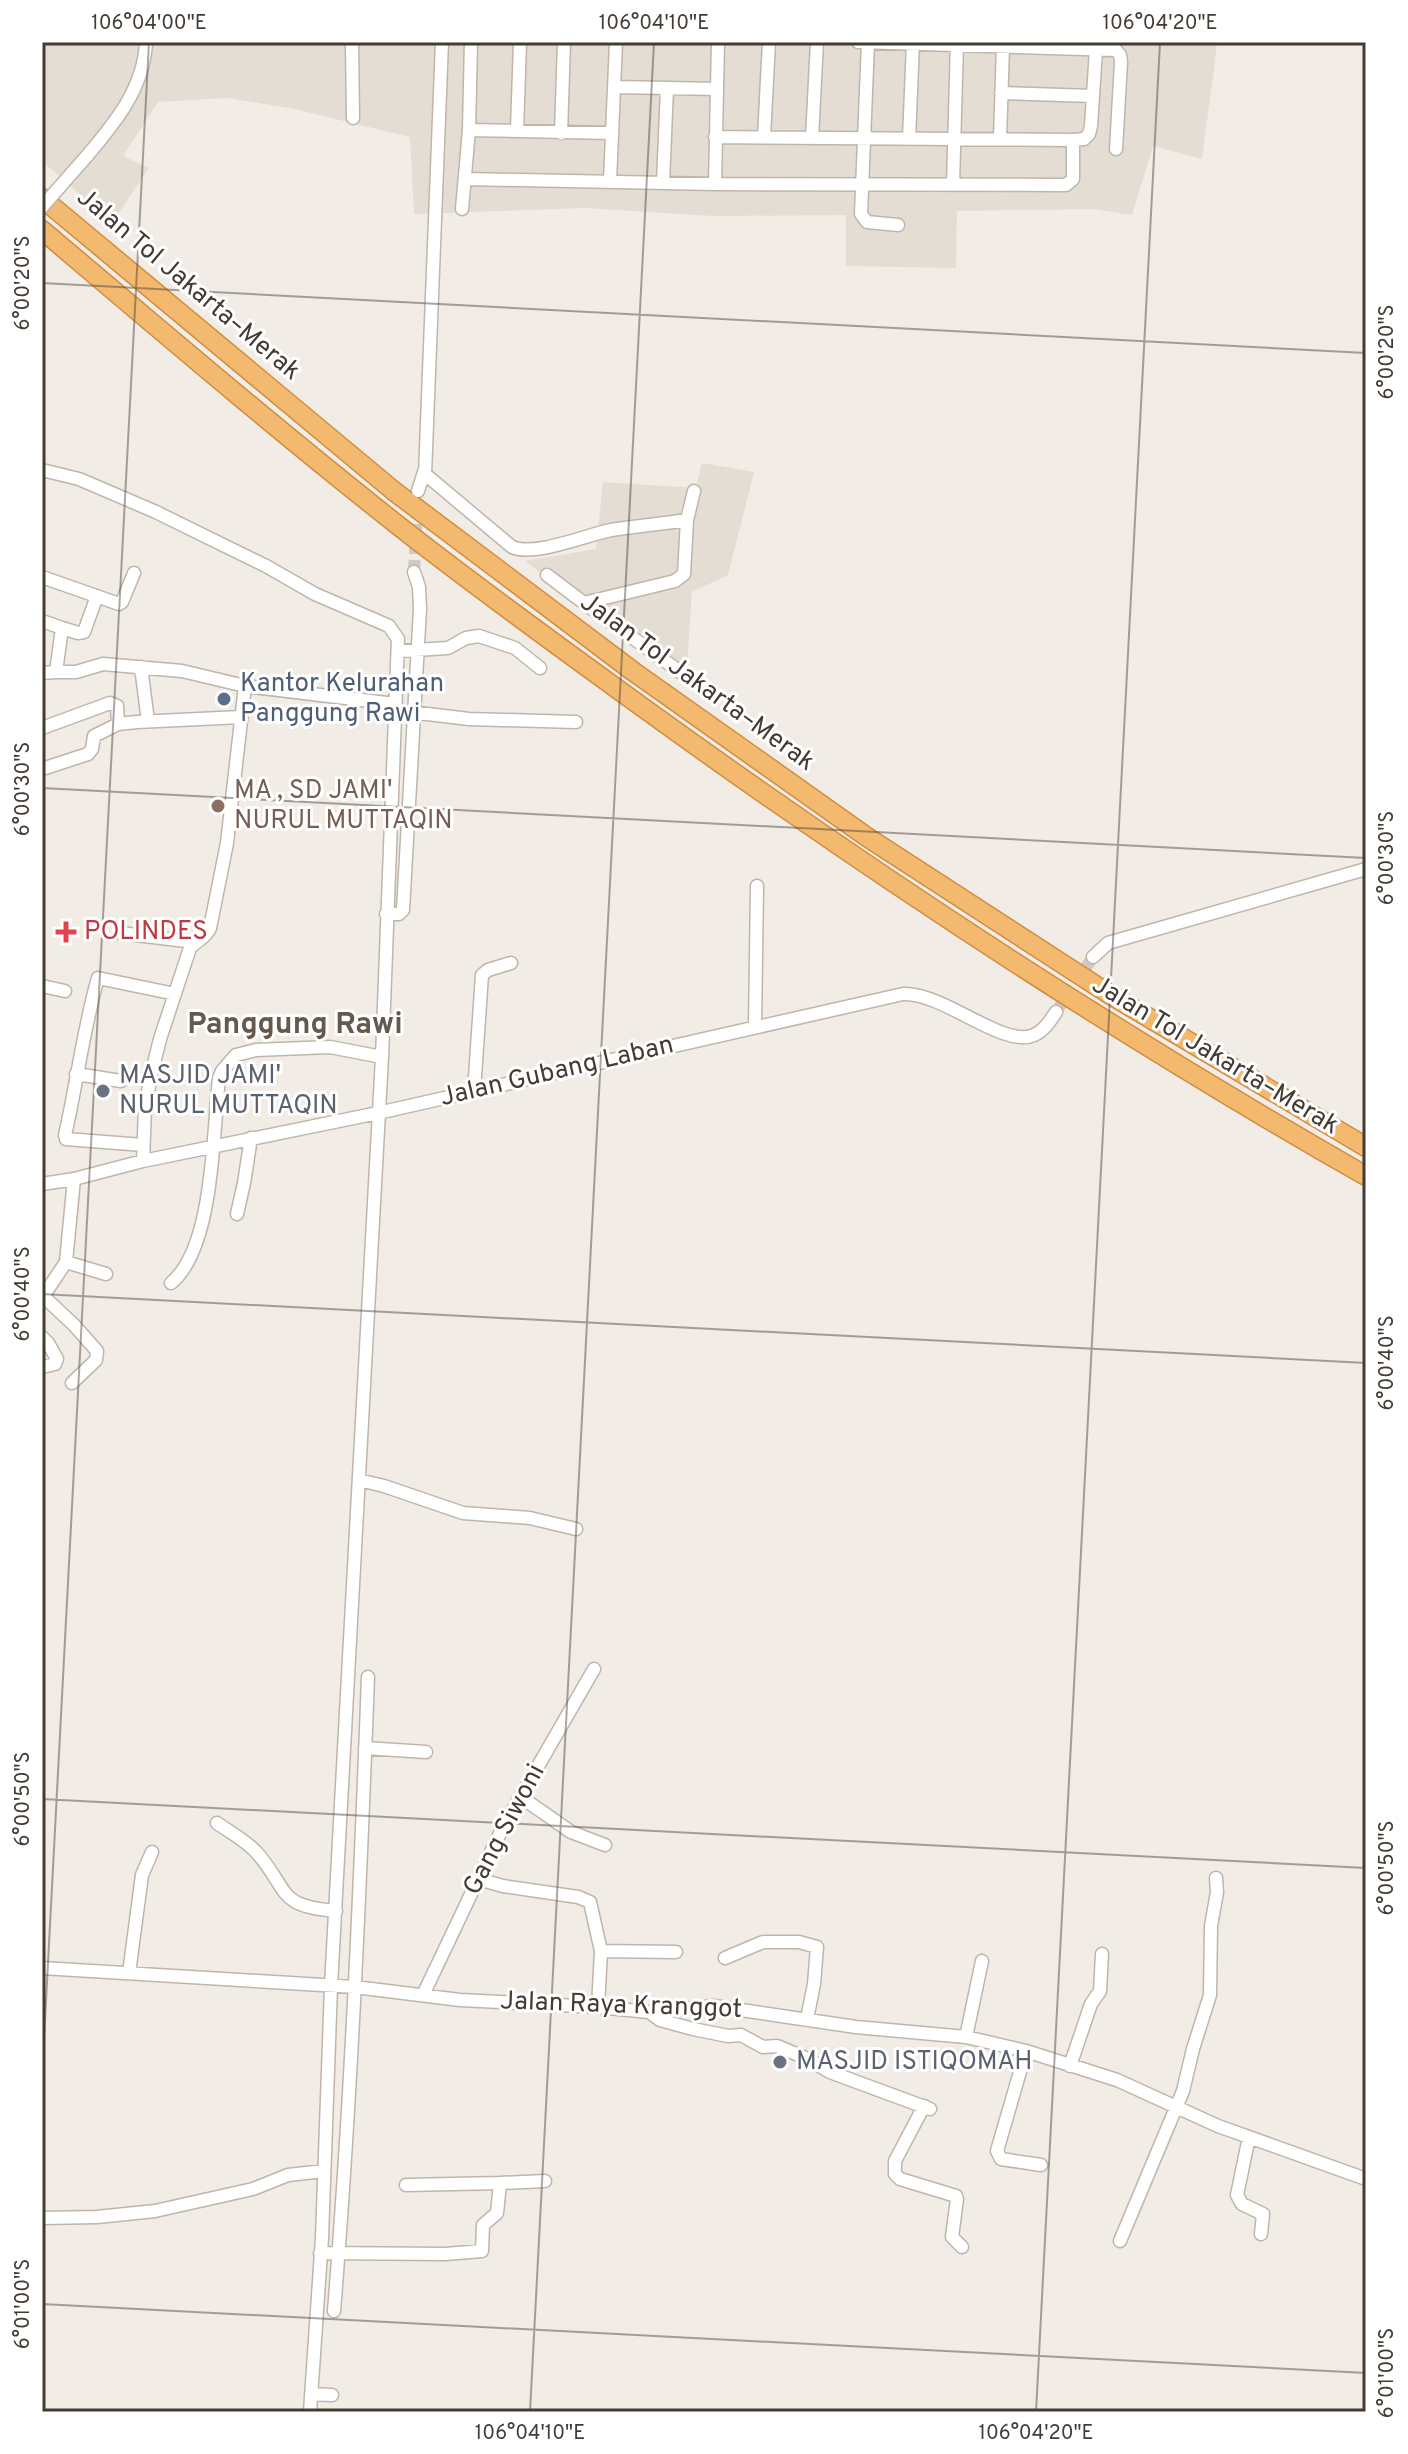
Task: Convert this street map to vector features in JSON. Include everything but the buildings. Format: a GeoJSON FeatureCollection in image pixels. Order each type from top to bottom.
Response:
{"type":"FeatureCollection","features":[{"type":"Feature","properties":{"kind":"highway","name":"Jalan Tol Jakarta–Merak"},"geometry":{"type":"LineString","coordinates":[[42,198],[395,492],[634,672],[867,837],[1109,994],[1366,1147]]}},
{"type":"Feature","properties":{"kind":"highway","name":"Jalan Tol Jakarta–Merak"},"geometry":{"type":"LineString","coordinates":[[42,230],[234,393],[398,525],[769,799],[1046,983],[1245,1107],[1366,1176]]}},
{"type":"Feature","properties":{"kind":"street"},"geometry":{"type":"LineString","coordinates":[[42,207],[116,121],[135,90],[146,56],[146,42]]}},
{"type":"Feature","properties":{"kind":"street"},"geometry":{"type":"LineString","coordinates":[[352,42],[353,118]]}},
{"type":"Feature","properties":{"kind":"street"},"geometry":{"type":"LineString","coordinates":[[418,491],[424,472],[442,42]]}},
{"type":"Feature","properties":{"kind":"street"},"geometry":{"type":"LineString","coordinates":[[462,209],[469,130],[471,42]]}},
{"type":"Feature","properties":{"kind":"street"},"geometry":{"type":"LineString","coordinates":[[517,131],[520,42]]}},
{"type":"Feature","properties":{"kind":"street"},"geometry":{"type":"LineString","coordinates":[[561,133],[564,42]]}},
{"type":"Feature","properties":{"kind":"street"},"geometry":{"type":"LineString","coordinates":[[610,181],[616,42]]}},
{"type":"Feature","properties":{"kind":"street"},"geometry":{"type":"LineString","coordinates":[[715,184],[718,42]]}},
{"type":"Feature","properties":{"kind":"street"},"geometry":{"type":"LineString","coordinates":[[764,137],[769,42]]}},
{"type":"Feature","properties":{"kind":"street"},"geometry":{"type":"LineString","coordinates":[[812,138],[817,42]]}},
{"type":"Feature","properties":{"kind":"street"},"geometry":{"type":"LineString","coordinates":[[858,42],[1116,50],[1120,55],[1116,149]]}},
{"type":"Feature","properties":{"kind":"street"},"geometry":{"type":"LineString","coordinates":[[868,42],[860,207],[867,222],[898,225]]}},
{"type":"Feature","properties":{"kind":"street"},"geometry":{"type":"LineString","coordinates":[[909,139],[913,43]]}},
{"type":"Feature","properties":{"kind":"street"},"geometry":{"type":"LineString","coordinates":[[953,185],[957,43]]}},
{"type":"Feature","properties":{"kind":"street"},"geometry":{"type":"LineString","coordinates":[[1000,139],[1003,46]]}},
{"type":"Feature","properties":{"kind":"street"},"geometry":{"type":"LineString","coordinates":[[715,137],[1084,139],[1089,134],[1096,50]]}},
{"type":"Feature","properties":{"kind":"street"},"geometry":{"type":"LineString","coordinates":[[615,87],[717,89]]}},
{"type":"Feature","properties":{"kind":"street"},"geometry":{"type":"LineString","coordinates":[[663,183],[667,88]]}},
{"type":"Feature","properties":{"kind":"street"},"geometry":{"type":"LineString","coordinates":[[1001,93],[1093,96]]}},
{"type":"Feature","properties":{"kind":"street"},"geometry":{"type":"LineString","coordinates":[[469,130],[612,133]]}},
{"type":"Feature","properties":{"kind":"street"},"geometry":{"type":"LineString","coordinates":[[466,179],[715,184],[1066,185],[1073,179],[1073,140]]}},
{"type":"Feature","properties":{"kind":"street"},"geometry":{"type":"LineString","coordinates":[[42,470],[79,479],[156,512],[266,566],[315,594],[380,621],[389,626],[410,651],[404,710],[403,910],[399,914],[386,914]]}},
{"type":"Feature","properties":{"kind":"street"},"geometry":{"type":"LineString","coordinates":[[424,472],[516,549],[687,520]]}},
{"type":"Feature","properties":{"kind":"street"},"geometry":{"type":"LineString","coordinates":[[584,603],[675,581],[682,576],[687,520],[694,491]]}},
{"type":"Feature","properties":{"kind":"street"},"geometry":{"type":"LineString","coordinates":[[310,2412],[330,2253],[353,1987],[359,1480],[382,1057],[386,914],[410,651],[420,595],[414,572]]}},
{"type":"Feature","properties":{"kind":"street"},"geometry":{"type":"LineString","coordinates":[[42,577],[121,604],[134,573]]}},
{"type":"Feature","properties":{"kind":"street"},"geometry":{"type":"LineString","coordinates":[[547,575],[683,674]]}},
{"type":"Feature","properties":{"kind":"street"},"geometry":{"type":"LineString","coordinates":[[42,621],[78,633],[84,632],[97,596]]}},
{"type":"Feature","properties":{"kind":"street"},"geometry":{"type":"LineString","coordinates":[[56,672],[62,628]]}},
{"type":"Feature","properties":{"kind":"street"},"geometry":{"type":"LineString","coordinates":[[410,651],[448,648],[466,638],[479,636],[515,648],[540,668]]}},
{"type":"Feature","properties":{"kind":"street"},"geometry":{"type":"LineString","coordinates":[[42,673],[76,672],[103,664],[141,667],[182,671],[245,686],[469,719],[576,722]]}},
{"type":"Feature","properties":{"kind":"street"},"geometry":{"type":"LineString","coordinates":[[141,667],[148,721]]}},
{"type":"Feature","properties":{"kind":"street"},"geometry":{"type":"LineString","coordinates":[[143,1161],[145,1107],[152,1071],[192,945],[210,928],[227,843],[245,686]]}},
{"type":"Feature","properties":{"kind":"street"},"geometry":{"type":"LineString","coordinates":[[42,728],[110,703],[117,706],[118,724]]}},
{"type":"Feature","properties":{"kind":"street"},"geometry":{"type":"LineString","coordinates":[[42,769],[88,754],[94,736],[118,724],[241,717]]}},
{"type":"Feature","properties":{"kind":"street"},"geometry":{"type":"LineString","coordinates":[[1093,957],[1108,943],[1366,869]]}},
{"type":"Feature","properties":{"kind":"street"},"geometry":{"type":"LineString","coordinates":[[755,1027],[757,886]]}},
{"type":"Feature","properties":{"kind":"street"},"geometry":{"type":"LineString","coordinates":[[120,933],[192,945]]}},
{"type":"Feature","properties":{"kind":"street"},"geometry":{"type":"LineString","coordinates":[[474,1091],[482,975],[511,963]]}},
{"type":"Feature","properties":{"kind":"street"},"geometry":{"type":"LineString","coordinates":[[143,1145],[66,1139],[76,1074],[98,978],[175,994]]}},
{"type":"Feature","properties":{"kind":"street"},"geometry":{"type":"LineString","coordinates":[[42,986],[65,991]]}},
{"type":"Feature","properties":{"kind":"street","name":"Jalan Gubang Laban"},"geometry":{"type":"LineString","coordinates":[[42,1184],[378,1113],[903,994],[927,997],[1018,1038],[1033,1036],[1046,1027],[1056,1012]]}},
{"type":"Feature","properties":{"kind":"street"},"geometry":{"type":"LineString","coordinates":[[171,1283],[178,1277],[195,1245],[206,1197],[219,1078],[236,1055],[256,1050],[330,1047],[382,1057]]}},
{"type":"Feature","properties":{"kind":"street"},"geometry":{"type":"LineString","coordinates":[[76,1074],[121,1081]]}},
{"type":"Feature","properties":{"kind":"street"},"geometry":{"type":"LineString","coordinates":[[237,1214],[251,1138]]}},
{"type":"Feature","properties":{"kind":"street"},"geometry":{"type":"LineString","coordinates":[[72,1383],[96,1360],[97,1351],[43,1297],[66,1262],[74,1179]]}},
{"type":"Feature","properties":{"kind":"street"},"geometry":{"type":"LineString","coordinates":[[66,1262],[106,1274]]}},
{"type":"Feature","properties":{"kind":"street"},"geometry":{"type":"LineString","coordinates":[[42,1337],[57,1359],[55,1364],[42,1367]]}},
{"type":"Feature","properties":{"kind":"street"},"geometry":{"type":"LineString","coordinates":[[359,1480],[463,1513],[530,1518],[576,1529]]}},
{"type":"Feature","properties":{"kind":"street","name":"Gang Siwoni"},"geometry":{"type":"LineString","coordinates":[[423,1995],[503,1827],[594,1669]]}},
{"type":"Feature","properties":{"kind":"street"},"geometry":{"type":"LineString","coordinates":[[334,2311],[324,2171],[336,1911],[365,1748],[368,1677]]}},
{"type":"Feature","properties":{"kind":"street"},"geometry":{"type":"LineString","coordinates":[[365,1748],[426,1752]]}},
{"type":"Feature","properties":{"kind":"street"},"geometry":{"type":"LineString","coordinates":[[521,1797],[571,1832],[605,1845]]}},
{"type":"Feature","properties":{"kind":"street"},"geometry":{"type":"LineString","coordinates":[[217,1823],[256,1852],[280,1888],[294,1902],[307,1908],[336,1911]]}},
{"type":"Feature","properties":{"kind":"street"},"geometry":{"type":"LineString","coordinates":[[129,1973],[142,1875],[152,1852]]}},
{"type":"Feature","properties":{"kind":"street"},"geometry":{"type":"LineString","coordinates":[[1120,2241],[1183,2091],[1210,1995],[1211,1926],[1217,1892],[1216,1878]]}},
{"type":"Feature","properties":{"kind":"street"},"geometry":{"type":"LineString","coordinates":[[478,1879],[586,1900],[592,1906],[601,1951],[598,2007]]}},
{"type":"Feature","properties":{"kind":"street"},"geometry":{"type":"LineString","coordinates":[[725,1958],[758,1943],[799,1942],[817,1947],[816,1972],[807,2019]]}},
{"type":"Feature","properties":{"kind":"street"},"geometry":{"type":"LineString","coordinates":[[601,1951],[676,1952]]}},
{"type":"Feature","properties":{"kind":"street"},"geometry":{"type":"LineString","coordinates":[[1070,2066],[1091,2004],[1100,1991],[1102,1954]]}},
{"type":"Feature","properties":{"kind":"street"},"geometry":{"type":"LineString","coordinates":[[966,2037],[982,1961]]}},
{"type":"Feature","properties":{"kind":"street","name":"Jalan Raya Kranggot"},"geometry":{"type":"LineString","coordinates":[[42,1968],[353,1987],[460,2000],[649,2012],[714,2006],[856,2027],[966,2037],[1026,2051],[1117,2080],[1249,2137],[1366,2179]]}},
{"type":"Feature","properties":{"kind":"street"},"geometry":{"type":"LineString","coordinates":[[649,2012],[660,2020],[693,2029],[728,2036],[741,2035],[763,2047],[777,2046],[830,2072],[927,2107],[895,2161],[895,2174],[900,2179],[956,2196],[952,2237],[962,2247]]}},
{"type":"Feature","properties":{"kind":"street"},"geometry":{"type":"LineString","coordinates":[[1026,2051],[997,2151],[1001,2159],[1041,2165]]}},
{"type":"Feature","properties":{"kind":"street"},"geometry":{"type":"LineString","coordinates":[[1249,2137],[1237,2195],[1242,2204],[1263,2214],[1261,2234]]}},
{"type":"Feature","properties":{"kind":"street"},"geometry":{"type":"LineString","coordinates":[[42,2218],[97,2217],[155,2211],[253,2189],[288,2175],[324,2171]]}},
{"type":"Feature","properties":{"kind":"street"},"geometry":{"type":"LineString","coordinates":[[406,2185],[545,2181]]}},
{"type":"Feature","properties":{"kind":"street"},"geometry":{"type":"LineString","coordinates":[[330,2253],[478,2253],[484,2249],[483,2225],[497,2213],[500,2183]]}},
{"type":"Feature","properties":{"kind":"street"},"geometry":{"type":"LineString","coordinates":[[313,2394],[331,2395]]}},
{"type":"Feature","properties":{"kind":"shaded area"},"geometry":{"type":"Polygon","coordinates":[[[42,42],[1151,42],[1217,45],[1202,159],[1153,146],[1132,215],[1094,209],[957,211],[956,268],[846,266],[846,215],[714,216],[585,208],[414,214],[410,137],[290,108],[227,98],[158,102],[123,156],[149,168],[112,223],[42,161],[42,42]]]}},
{"type":"Feature","properties":{"kind":"shaded area"},"geometry":{"type":"Polygon","coordinates":[[[702,463],[754,472],[728,575],[692,592],[686,679],[525,561],[596,549],[603,482],[696,488],[702,463]]]}},
{"type":"Feature","properties":{"kind":"tunnel"},"geometry":{"type":"LineString","coordinates":[[414,572],[417,506]]}},
{"type":"Feature","properties":{"kind":"tunnel"},"geometry":{"type":"LineString","coordinates":[[1056,1012],[1093,957]]}},
{"type":"Feature","properties":{"kind":"place","name":"Kantor Kelurahan Panggung Rawi"},"geometry":{"type":"Point","coordinates":[224,699]}},
{"type":"Feature","properties":{"kind":"place","name":"MA , SD JAMI' NURUL MUTTAQIN"},"geometry":{"type":"Point","coordinates":[218,806]}},
{"type":"Feature","properties":{"kind":"place","name":"POLINDES"},"geometry":{"type":"Point","coordinates":[66,932]}},
{"type":"Feature","properties":{"kind":"place","name":"MASJID JAMI' NURUL MUTTAQIN"},"geometry":{"type":"Point","coordinates":[103,1091]}},
{"type":"Feature","properties":{"kind":"place","name":"MASJID ISTIQOMAH"},"geometry":{"type":"Point","coordinates":[780,2062]}},
{"type":"Feature","properties":{"kind":"district","name":"Panggung Rawi"},"geometry":{"type":"Point","coordinates":[295,1025]}}]}
